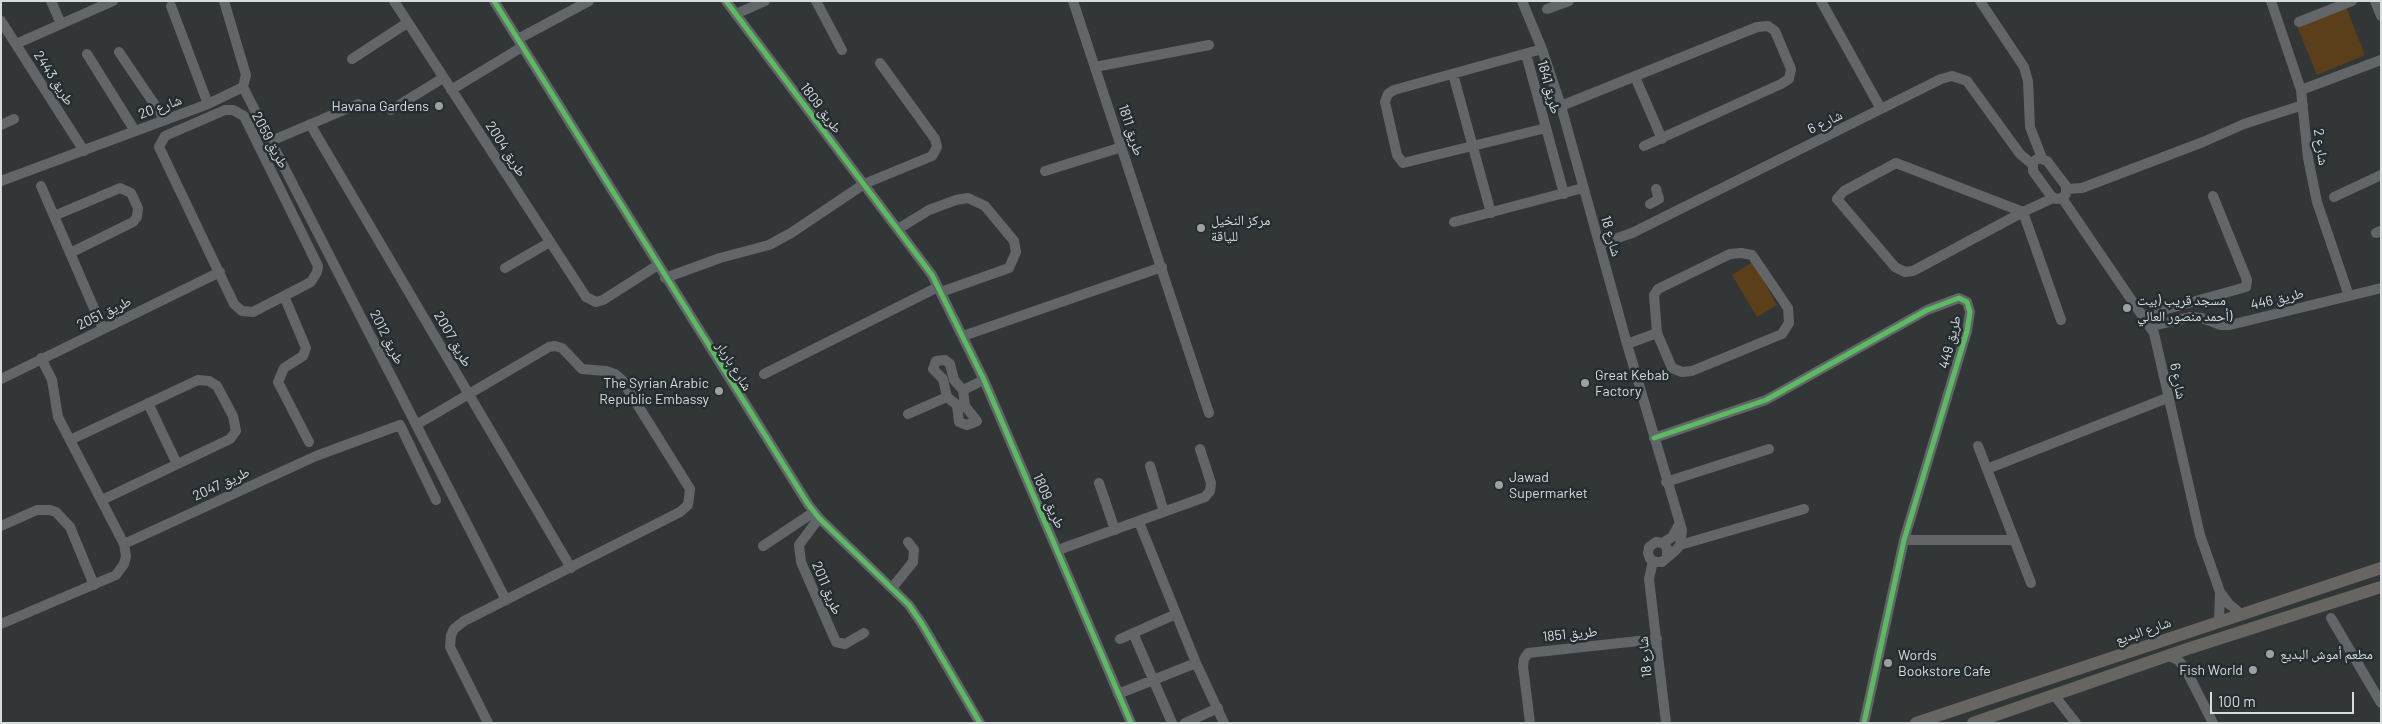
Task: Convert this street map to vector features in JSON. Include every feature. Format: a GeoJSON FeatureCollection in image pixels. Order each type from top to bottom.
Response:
{"type":"FeatureCollection","features":[{"type":"Feature","properties":{"kind":"main road","name":"شارع البديع"},"geometry":{"type":"LineString","coordinates":[[1916,723],[2381,568]]}},
{"type":"Feature","properties":{"kind":"main road"},"geometry":{"type":"LineString","coordinates":[[1973,723],[2187,649],[2381,587]]}},
{"type":"Feature","properties":{"kind":"street"},"geometry":{"type":"LineString","coordinates":[[51,1],[61,24]]}},
{"type":"Feature","properties":{"kind":"street"},"geometry":{"type":"LineString","coordinates":[[16,44],[114,1]]}},
{"type":"Feature","properties":{"kind":"street"},"geometry":{"type":"LineString","coordinates":[[224,1],[246,75],[243,87]]}},
{"type":"Feature","properties":{"kind":"street","name":"طريق 2004"},"geometry":{"type":"LineString","coordinates":[[394,1],[586,297],[592,301],[603,300],[658,265]]}},
{"type":"Feature","properties":{"kind":"street","name":"شارع باربار"},"geometry":{"type":"LineString","coordinates":[[494,1],[665,278],[817,515],[892,588],[922,624],[980,723]]}},
{"type":"Feature","properties":{"kind":"street"},"geometry":{"type":"LineString","coordinates":[[451,90],[520,43],[589,1]]}},
{"type":"Feature","properties":{"kind":"street","name":"طريق 1809"},"geometry":{"type":"LineString","coordinates":[[726,1],[898,229],[939,289],[984,380],[1058,550],[1128,722]]}},
{"type":"Feature","properties":{"kind":"street"},"geometry":{"type":"LineString","coordinates":[[736,14],[765,1]]}},
{"type":"Feature","properties":{"kind":"street"},"geometry":{"type":"LineString","coordinates":[[816,1],[842,50]]}},
{"type":"Feature","properties":{"kind":"street","name":"طريق 1811"},"geometry":{"type":"LineString","coordinates":[[1073,1],[1209,413]]}},
{"type":"Feature","properties":{"kind":"street","name":"شارع 18"},"geometry":{"type":"LineString","coordinates":[[1522,1],[1542,49],[1561,106],[1666,482],[1680,523],[1682,537],[1680,545]]}},
{"type":"Feature","properties":{"kind":"street"},"geometry":{"type":"LineString","coordinates":[[1547,8],[1568,1]]}},
{"type":"Feature","properties":{"kind":"street"},"geometry":{"type":"LineString","coordinates":[[1821,1],[1881,109]]}},
{"type":"Feature","properties":{"kind":"street"},"geometry":{"type":"LineString","coordinates":[[1980,1],[2024,67],[2028,81],[2030,127],[2042,158]]}},
{"type":"Feature","properties":{"kind":"street"},"geometry":{"type":"LineString","coordinates":[[1989,1],[1991,16]]}},
{"type":"Feature","properties":{"kind":"street","name":"شارع 2"},"geometry":{"type":"LineString","coordinates":[[2271,1],[2301,90],[2312,180],[2349,296]]}},
{"type":"Feature","properties":{"kind":"street"},"geometry":{"type":"LineString","coordinates":[[2300,22],[2352,1]]}},
{"type":"Feature","properties":{"kind":"street"},"geometry":{"type":"LineString","coordinates":[[2375,1],[2381,16]]}},
{"type":"Feature","properties":{"kind":"street"},"geometry":{"type":"LineString","coordinates":[[171,6],[208,104]]}},
{"type":"Feature","properties":{"kind":"street","name":"طريق 2443"},"geometry":{"type":"LineString","coordinates":[[1,21],[84,151]]}},
{"type":"Feature","properties":{"kind":"street"},"geometry":{"type":"LineString","coordinates":[[352,59],[407,23]]}},
{"type":"Feature","properties":{"kind":"street"},"geometry":{"type":"LineString","coordinates":[[1561,106],[1757,27],[1768,26],[1775,31],[1791,68],[1789,79],[1644,146]]}},
{"type":"Feature","properties":{"kind":"street"},"geometry":{"type":"LineString","coordinates":[[1095,67],[1209,45]]}},
{"type":"Feature","properties":{"kind":"street","name":"طريق 1841"},"geometry":{"type":"LineString","coordinates":[[1542,49],[1394,90],[1388,94],[1385,102],[1397,156],[1400,161],[1406,163],[1546,128]]}},
{"type":"Feature","properties":{"kind":"street"},"geometry":{"type":"LineString","coordinates":[[120,52],[165,120]]}},
{"type":"Feature","properties":{"kind":"street"},"geometry":{"type":"LineString","coordinates":[[87,54],[135,131]]}},
{"type":"Feature","properties":{"kind":"street","name":"طريق 1841"},"geometry":{"type":"LineString","coordinates":[[1526,54],[1564,194]]}},
{"type":"Feature","properties":{"kind":"street"},"geometry":{"type":"LineString","coordinates":[[2301,90],[2381,60]]}},
{"type":"Feature","properties":{"kind":"street"},"geometry":{"type":"LineString","coordinates":[[665,278],[775,242],[864,184],[929,158],[934,154],[937,146],[933,136],[880,63]]}},
{"type":"Feature","properties":{"kind":"street"},"geometry":{"type":"LineString","coordinates":[[1453,74],[1492,213]]}},
{"type":"Feature","properties":{"kind":"street"},"geometry":{"type":"LineString","coordinates":[[1635,77],[1662,138]]}},
{"type":"Feature","properties":{"kind":"street","name":"شارع 6"},"geometry":{"type":"LineString","coordinates":[[1600,244],[1624,237],[1668,216],[1946,77],[1962,78],[1970,86],[2020,154],[2032,164],[2033,171],[2043,185],[2061,195],[2142,316],[2151,326],[2156,340],[2167,398],[2200,535],[2220,592],[2229,604],[2241,614]]}},
{"type":"Feature","properties":{"kind":"street"},"geometry":{"type":"LineString","coordinates":[[391,110],[443,78]]}},
{"type":"Feature","properties":{"kind":"street","name":"شارع 20"},"geometry":{"type":"LineString","coordinates":[[1,181],[208,104],[243,87]]}},
{"type":"Feature","properties":{"kind":"street","name":"طريق 2012"},"geometry":{"type":"LineString","coordinates":[[243,87],[506,600]]}},
{"type":"Feature","properties":{"kind":"street"},"geometry":{"type":"LineString","coordinates":[[271,141],[358,104]]}},
{"type":"Feature","properties":{"kind":"street"},"geometry":{"type":"LineString","coordinates":[[2061,320],[2023,212],[1896,163],[1844,191],[1837,199],[1895,267],[1905,272],[1913,271],[2023,212],[2061,195],[2204,142],[2244,124],[2303,105]]}},
{"type":"Feature","properties":{"kind":"street","name":"طريق 2059"},"geometry":{"type":"LineString","coordinates":[[229,110],[237,111],[244,116],[316,260],[318,272],[311,282],[253,312],[242,311],[234,304],[220,272],[159,147],[165,136],[229,110]]}},
{"type":"Feature","properties":{"kind":"street"},"geometry":{"type":"LineString","coordinates":[[1,125],[14,120]]}},
{"type":"Feature","properties":{"kind":"street","name":"طريق 2007"},"geometry":{"type":"LineString","coordinates":[[310,124],[571,568]]}},
{"type":"Feature","properties":{"kind":"street"},"geometry":{"type":"LineString","coordinates":[[1045,171],[1122,147]]}},
{"type":"Feature","properties":{"kind":"street"},"geometry":{"type":"LineString","coordinates":[[2032,164],[2036,159],[2042,158],[2047,160],[2058,174],[2061,195]]}},
{"type":"Feature","properties":{"kind":"street"},"geometry":{"type":"LineString","coordinates":[[2043,185],[2058,174]]}},
{"type":"Feature","properties":{"kind":"street"},"geometry":{"type":"LineString","coordinates":[[2334,197],[2381,175]]}},
{"type":"Feature","properties":{"kind":"street"},"geometry":{"type":"LineString","coordinates":[[40,186],[103,329]]}},
{"type":"Feature","properties":{"kind":"street"},"geometry":{"type":"LineString","coordinates":[[54,216],[120,188],[131,193],[138,208],[137,217],[133,222],[70,252]]}},
{"type":"Feature","properties":{"kind":"street"},"geometry":{"type":"LineString","coordinates":[[1454,222],[1583,188]]}},
{"type":"Feature","properties":{"kind":"street"},"geometry":{"type":"LineString","coordinates":[[1656,189],[1654,202],[1668,216]]}},
{"type":"Feature","properties":{"kind":"street"},"geometry":{"type":"LineString","coordinates":[[2142,316],[2246,287],[2247,280],[2213,196]]}},
{"type":"Feature","properties":{"kind":"street"},"geometry":{"type":"LineString","coordinates":[[764,374],[939,289],[1009,268],[1016,252],[1014,242],[985,206],[968,198],[956,200],[928,210],[898,229]]}},
{"type":"Feature","properties":{"kind":"street"},"geometry":{"type":"LineString","coordinates":[[505,268],[550,242]]}},
{"type":"Feature","properties":{"kind":"street"},"geometry":{"type":"LineString","coordinates":[[1730,254],[1752,255],[1788,308],[1788,323],[1782,334],[1692,371],[1682,372],[1672,368],[1657,333],[1654,295],[1658,289],[1730,254]]}},
{"type":"Feature","properties":{"kind":"street"},"geometry":{"type":"LineString","coordinates":[[963,336],[1162,267]]}},
{"type":"Feature","properties":{"kind":"street","name":"طريق 2051"},"geometry":{"type":"LineString","coordinates":[[1,379],[220,272]]}},
{"type":"Feature","properties":{"kind":"street","name":"طريق 446"},"geometry":{"type":"LineString","coordinates":[[2151,326],[2191,317],[2202,318],[2221,325],[2230,324],[2381,288]]}},
{"type":"Feature","properties":{"kind":"street"},"geometry":{"type":"LineString","coordinates":[[284,296],[304,339],[306,348],[303,356],[284,368],[278,382],[309,442]]}},
{"type":"Feature","properties":{"kind":"street","name":"طريق 449"},"geometry":{"type":"LineString","coordinates":[[1654,438],[1766,400],[1927,310],[1960,298],[1967,302],[1970,312],[1967,331],[1904,540],[1864,723]]}},
{"type":"Feature","properties":{"kind":"street"},"geometry":{"type":"LineString","coordinates":[[1627,344],[1657,333]]}},
{"type":"Feature","properties":{"kind":"street"},"geometry":{"type":"LineString","coordinates":[[416,425],[543,351],[555,346],[562,348],[582,370],[606,371],[622,380],[691,494],[688,505],[680,512],[458,624],[451,634],[452,653],[488,723]]}},
{"type":"Feature","properties":{"kind":"street"},"geometry":{"type":"LineString","coordinates":[[1,624],[116,575],[126,556],[124,544],[56,411],[52,380],[41,358]]}},
{"type":"Feature","properties":{"kind":"street"},"geometry":{"type":"LineString","coordinates":[[70,440],[194,381],[203,379],[217,386],[236,420],[236,431],[230,439],[102,500]]}},
{"type":"Feature","properties":{"kind":"street"},"geometry":{"type":"LineString","coordinates":[[947,397],[948,379],[963,390]]}},
{"type":"Feature","properties":{"kind":"street"},"geometry":{"type":"LineString","coordinates":[[963,390],[984,380]]}},
{"type":"Feature","properties":{"kind":"street"},"geometry":{"type":"LineString","coordinates":[[963,390],[960,424],[967,426],[988,416]]}},
{"type":"Feature","properties":{"kind":"street"},"geometry":{"type":"LineString","coordinates":[[947,397],[961,405],[977,421]]}},
{"type":"Feature","properties":{"kind":"street"},"geometry":{"type":"LineString","coordinates":[[908,414],[947,397]]}},
{"type":"Feature","properties":{"kind":"street"},"geometry":{"type":"LineString","coordinates":[[1987,469],[2167,398]]}},
{"type":"Feature","properties":{"kind":"street"},"geometry":{"type":"LineString","coordinates":[[148,403],[177,464]]}},
{"type":"Feature","properties":{"kind":"street","name":"طريق 2047"},"geometry":{"type":"LineString","coordinates":[[124,544],[316,456],[400,424],[436,500]]}},
{"type":"Feature","properties":{"kind":"street"},"geometry":{"type":"LineString","coordinates":[[1978,446],[2031,583]]}},
{"type":"Feature","properties":{"kind":"street","name":"طريق 1809"},"geometry":{"type":"LineString","coordinates":[[1058,550],[1201,499],[1210,491],[1210,479],[1200,449]]}},
{"type":"Feature","properties":{"kind":"street"},"geometry":{"type":"LineString","coordinates":[[1666,482],[1769,449]]}},
{"type":"Feature","properties":{"kind":"street"},"geometry":{"type":"LineString","coordinates":[[1150,466],[1164,512]]}},
{"type":"Feature","properties":{"kind":"street"},"geometry":{"type":"LineString","coordinates":[[1099,484],[1115,530]]}},
{"type":"Feature","properties":{"kind":"street"},"geometry":{"type":"LineString","coordinates":[[1,526],[37,510],[43,509],[56,512],[70,527],[94,585]]}},
{"type":"Feature","properties":{"kind":"street"},"geometry":{"type":"LineString","coordinates":[[1660,560],[1680,545],[1804,509]]}},
{"type":"Feature","properties":{"kind":"street"},"geometry":{"type":"LineString","coordinates":[[763,546],[817,515]]}},
{"type":"Feature","properties":{"kind":"street","name":"طريق 2011"},"geometry":{"type":"LineString","coordinates":[[817,515],[799,545],[801,562],[836,642],[845,644],[864,633]]}},
{"type":"Feature","properties":{"kind":"street"},"geometry":{"type":"LineString","coordinates":[[1139,522],[1196,662],[1224,723]]}},
{"type":"Feature","properties":{"kind":"street"},"geometry":{"type":"LineString","coordinates":[[1660,560],[1648,556],[1649,547],[1656,542],[1663,543],[1672,537],[1680,523]]}},
{"type":"Feature","properties":{"kind":"street"},"geometry":{"type":"LineString","coordinates":[[1904,540],[2014,540]]}},
{"type":"Feature","properties":{"kind":"street"},"geometry":{"type":"LineString","coordinates":[[892,588],[913,562],[914,550],[908,542]]}},
{"type":"Feature","properties":{"kind":"street"},"geometry":{"type":"LineString","coordinates":[[1660,560],[1667,548],[1663,543]]}},
{"type":"Feature","properties":{"kind":"street","name":"شارع 18"},"geometry":{"type":"LineString","coordinates":[[1660,560],[1649,573],[1666,723]]}},
{"type":"Feature","properties":{"kind":"street","name":"شارع 6"},"geometry":{"type":"LineString","coordinates":[[2219,621],[2220,592]]}},
{"type":"Feature","properties":{"kind":"street"},"geometry":{"type":"LineString","coordinates":[[1120,639],[1176,614]]}},
{"type":"Feature","properties":{"kind":"street"},"geometry":{"type":"LineString","coordinates":[[2331,618],[2381,703]]}},
{"type":"Feature","properties":{"kind":"street"},"geometry":{"type":"LineString","coordinates":[[1134,633],[1172,723]]}},
{"type":"Feature","properties":{"kind":"street","name":"طريق 1851"},"geometry":{"type":"LineString","coordinates":[[1530,723],[1523,666],[1524,659],[1528,653],[1657,639]]}},
{"type":"Feature","properties":{"kind":"street"},"geometry":{"type":"LineString","coordinates":[[2185,668],[2184,658],[2187,649]]}},
{"type":"Feature","properties":{"kind":"street"},"geometry":{"type":"LineString","coordinates":[[2168,656],[2178,660],[2185,668],[2213,723]]}},
{"type":"Feature","properties":{"kind":"street"},"geometry":{"type":"LineString","coordinates":[[1118,694],[1196,662]]}},
{"type":"Feature","properties":{"kind":"street"},"geometry":{"type":"LineString","coordinates":[[2054,695],[2076,723]]}},
{"type":"Feature","properties":{"kind":"street"},"geometry":{"type":"LineString","coordinates":[[1185,723],[1218,708]]}},
{"type":"Feature","properties":{"kind":"shaded area"},"geometry":{"type":"Polygon","coordinates":[[[2346,7],[2365,55],[2317,75],[2297,26],[2346,7]]]}},
{"type":"Feature","properties":{"kind":"shaded area"},"geometry":{"type":"Polygon","coordinates":[[[1753,262],[1777,305],[1757,317],[1732,275],[1753,262]]]}},
{"type":"Feature","properties":{"kind":"cycle path"},"geometry":{"type":"LineString","coordinates":[[494,1],[808,504],[819,518],[909,605],[980,723]]}},
{"type":"Feature","properties":{"kind":"cycle path"},"geometry":{"type":"LineString","coordinates":[[726,1],[932,275],[984,380],[1131,723]]}},
{"type":"Feature","properties":{"kind":"cycle path"},"geometry":{"type":"LineString","coordinates":[[1654,438],[1766,400],[1927,310],[1959,298],[1967,302],[1970,312],[1967,331],[1904,540],[1864,723]]}},
{"type":"Feature","properties":{"kind":"place","name":"Havana Gardens"},"geometry":{"type":"Point","coordinates":[439,106]}},
{"type":"Feature","properties":{"kind":"place","name":"مركز النخيل للياقة"},"geometry":{"type":"Point","coordinates":[1201,228]}},
{"type":"Feature","properties":{"kind":"place","name":"مسجد قريب (بيت أحمد منصور العالي)"},"geometry":{"type":"Point","coordinates":[2127,308]}},
{"type":"Feature","properties":{"kind":"place","name":"Great Kebab Factory"},"geometry":{"type":"Point","coordinates":[1585,383]}},
{"type":"Feature","properties":{"kind":"place","name":"The Syrian Arabic Republic Embassy"},"geometry":{"type":"Point","coordinates":[719,391]}},
{"type":"Feature","properties":{"kind":"place","name":"Jawad Supermarket"},"geometry":{"type":"Point","coordinates":[1499,485]}},
{"type":"Feature","properties":{"kind":"place","name":"مطعم أموش البديع"},"geometry":{"type":"Point","coordinates":[2270,654]}},
{"type":"Feature","properties":{"kind":"place","name":"Words Bookstore Cafe"},"geometry":{"type":"Point","coordinates":[1888,663]}},
{"type":"Feature","properties":{"kind":"place","name":"Fish World"},"geometry":{"type":"Point","coordinates":[2253,670]}}]}
